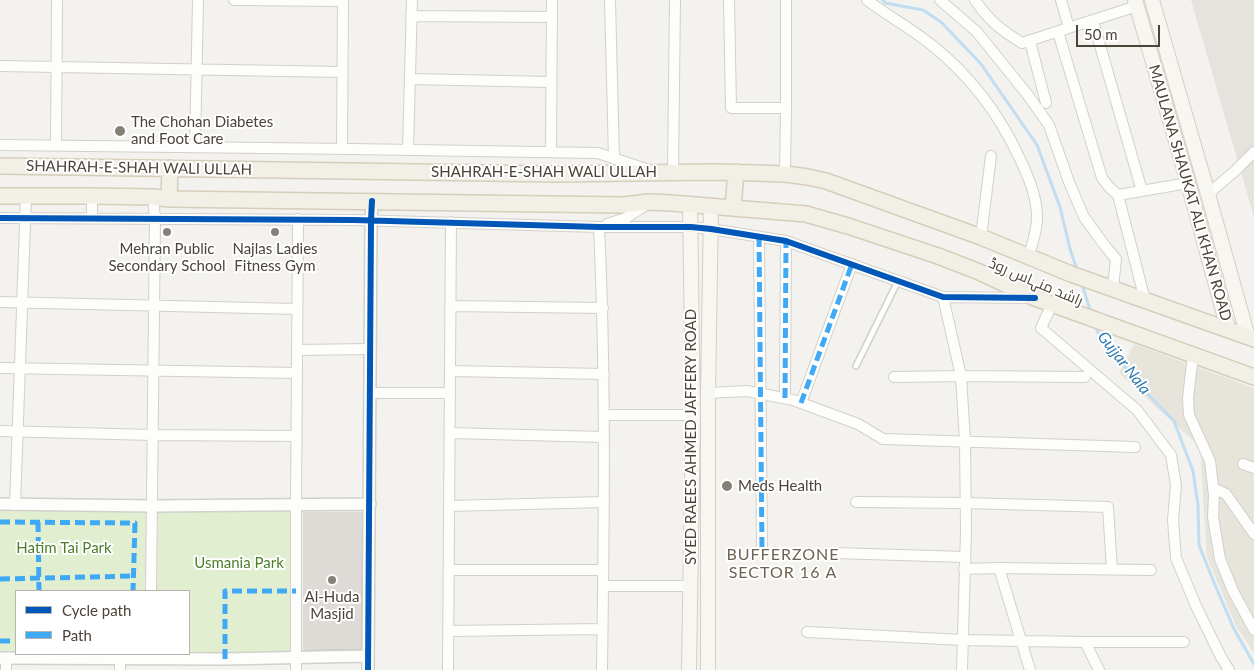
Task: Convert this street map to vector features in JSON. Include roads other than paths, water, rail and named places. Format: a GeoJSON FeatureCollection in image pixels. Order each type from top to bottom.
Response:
{"type":"FeatureCollection","features":[{"type":"Feature","properties":{"kind":"main road","name":"MAULANA SHAUKAT ALI KHAN ROAD"},"geometry":{"type":"LineString","coordinates":[[1152,0],[1251,338]]}},
{"type":"Feature","properties":{"kind":"main road","name":"MAULANA SHAUKAT ALI KHAN ROAD"},"geometry":{"type":"LineString","coordinates":[[1136,3],[1228,329]]}},
{"type":"Feature","properties":{"kind":"main road","name":"SHAHRAH-E-SHAH WALI ULLAH"},"geometry":{"type":"LineString","coordinates":[[0,166],[556,174],[736,172],[785,174],[826,181],[981,237],[1071,274]]}},
{"type":"Feature","properties":{"kind":"main road"},"geometry":{"type":"LineString","coordinates":[[170,168],[170,199]]}},
{"type":"Feature","properties":{"kind":"main road"},"geometry":{"type":"LineString","coordinates":[[733,207],[736,172]]}},
{"type":"Feature","properties":{"kind":"main road","name":"SHAHRAH-E-SHAH WALI ULLAH"},"geometry":{"type":"LineString","coordinates":[[0,196],[623,205],[649,202],[733,207],[806,214],[938,256],[977,271]]}},
{"type":"Feature","properties":{"kind":"main road","name":"SYED RAEES AHMED JAFFERY ROAD"},"geometry":{"type":"LineString","coordinates":[[689,670],[693,415],[690,204]]}},
{"type":"Feature","properties":{"kind":"main road","name":"SYED RAEES AHMED JAFFERY ROAD"},"geometry":{"type":"LineString","coordinates":[[708,670],[708,393],[712,206]]}},
{"type":"Feature","properties":{"kind":"main road","name":"راشد منہاس روڈ"},"geometry":{"type":"LineString","coordinates":[[977,271],[1035,298],[1254,377]]}},
{"type":"Feature","properties":{"kind":"main road","name":"راشد منہاس روڈ"},"geometry":{"type":"LineString","coordinates":[[1071,274],[1251,338]]}},
{"type":"Feature","properties":{"kind":"street"},"geometry":{"type":"LineString","coordinates":[[56,146],[57,0]]}},
{"type":"Feature","properties":{"kind":"street"},"geometry":{"type":"LineString","coordinates":[[196,147],[198,0]]}},
{"type":"Feature","properties":{"kind":"street"},"geometry":{"type":"LineString","coordinates":[[234,0],[343,0],[342,149]]}},
{"type":"Feature","properties":{"kind":"street"},"geometry":{"type":"LineString","coordinates":[[408,150],[412,0]]}},
{"type":"Feature","properties":{"kind":"street"},"geometry":{"type":"LineString","coordinates":[[551,152],[552,0]]}},
{"type":"Feature","properties":{"kind":"street"},"geometry":{"type":"LineString","coordinates":[[610,0],[614,159]]}},
{"type":"Feature","properties":{"kind":"street"},"geometry":{"type":"LineString","coordinates":[[0,145],[598,153],[666,172],[675,0]]}},
{"type":"Feature","properties":{"kind":"street"},"geometry":{"type":"LineString","coordinates":[[729,0],[731,108],[786,108]]}},
{"type":"Feature","properties":{"kind":"street"},"geometry":{"type":"LineString","coordinates":[[785,174],[786,0]]}},
{"type":"Feature","properties":{"kind":"street"},"geometry":{"type":"LineString","coordinates":[[867,0],[933,46],[964,74],[996,115],[1032,183],[1037,224],[1029,256]]}},
{"type":"Feature","properties":{"kind":"street"},"geometry":{"type":"LineString","coordinates":[[940,0],[977,32],[1027,94],[1049,125],[1069,182],[1084,217],[1116,259],[1113,288]]}},
{"type":"Feature","properties":{"kind":"street"},"geometry":{"type":"LineString","coordinates":[[975,0],[983,12],[1001,30],[1022,43],[1093,21],[1136,3]]}},
{"type":"Feature","properties":{"kind":"street"},"geometry":{"type":"LineString","coordinates":[[1061,0],[1069,28]]}},
{"type":"Feature","properties":{"kind":"street"},"geometry":{"type":"LineString","coordinates":[[412,16],[552,17]]}},
{"type":"Feature","properties":{"kind":"street"},"geometry":{"type":"LineString","coordinates":[[1093,21],[1142,192]]}},
{"type":"Feature","properties":{"kind":"street"},"geometry":{"type":"LineString","coordinates":[[1058,32],[1102,178],[1118,194],[1145,300]]}},
{"type":"Feature","properties":{"kind":"street"},"geometry":{"type":"LineString","coordinates":[[1030,41],[1046,102]]}},
{"type":"Feature","properties":{"kind":"street"},"geometry":{"type":"LineString","coordinates":[[0,66],[342,72]]}},
{"type":"Feature","properties":{"kind":"street"},"geometry":{"type":"LineString","coordinates":[[410,79],[551,82]]}},
{"type":"Feature","properties":{"kind":"street"},"geometry":{"type":"LineString","coordinates":[[1208,194],[1254,152]]}},
{"type":"Feature","properties":{"kind":"street"},"geometry":{"type":"LineString","coordinates":[[981,237],[991,156]]}},
{"type":"Feature","properties":{"kind":"street"},"geometry":{"type":"LineString","coordinates":[[1118,194],[1142,192],[1188,183]]}},
{"type":"Feature","properties":{"kind":"street"},"geometry":{"type":"LineString","coordinates":[[15,505],[26,196]]}},
{"type":"Feature","properties":{"kind":"street"},"geometry":{"type":"LineString","coordinates":[[92,196],[92,218]]}},
{"type":"Feature","properties":{"kind":"street"},"geometry":{"type":"LineString","coordinates":[[151,590],[154,306],[153,197]]}},
{"type":"Feature","properties":{"kind":"street"},"geometry":{"type":"LineString","coordinates":[[268,200],[268,219]]}},
{"type":"Feature","properties":{"kind":"street"},"geometry":{"type":"LineString","coordinates":[[368,670],[372,201]]}},
{"type":"Feature","properties":{"kind":"street"},"geometry":{"type":"LineString","coordinates":[[599,227],[626,218],[649,202]]}},
{"type":"Feature","properties":{"kind":"street"},"geometry":{"type":"LineString","coordinates":[[0,218],[371,220],[711,229],[786,241],[943,297],[1035,298]]}},
{"type":"Feature","properties":{"kind":"street"},"geometry":{"type":"LineString","coordinates":[[296,670],[298,219]]}},
{"type":"Feature","properties":{"kind":"street"},"geometry":{"type":"LineString","coordinates":[[448,670],[451,222]]}},
{"type":"Feature","properties":{"kind":"street"},"geometry":{"type":"LineString","coordinates":[[599,227],[604,374],[602,670]]}},
{"type":"Feature","properties":{"kind":"street"},"geometry":{"type":"LineString","coordinates":[[759,236],[762,551]]}},
{"type":"Feature","properties":{"kind":"street"},"geometry":{"type":"LineString","coordinates":[[784,398],[786,241]]}},
{"type":"Feature","properties":{"kind":"street"},"geometry":{"type":"LineString","coordinates":[[801,403],[852,264]]}},
{"type":"Feature","properties":{"kind":"street"},"geometry":{"type":"LineString","coordinates":[[943,297],[961,376],[965,441],[966,503],[962,670]]}},
{"type":"Feature","properties":{"kind":"street"},"geometry":{"type":"LineString","coordinates":[[0,302],[297,309]]}},
{"type":"Feature","properties":{"kind":"street"},"geometry":{"type":"LineString","coordinates":[[1052,304],[1041,328],[1137,410],[1171,455],[1176,485],[1173,520],[1176,558],[1196,606],[1229,670]]}},
{"type":"Feature","properties":{"kind":"street"},"geometry":{"type":"LineString","coordinates":[[450,306],[603,308]]}},
{"type":"Feature","properties":{"kind":"street"},"geometry":{"type":"LineString","coordinates":[[297,350],[370,349]]}},
{"type":"Feature","properties":{"kind":"street"},"geometry":{"type":"LineString","coordinates":[[1193,355],[1188,398],[1189,415],[1210,461],[1213,488],[1213,517],[1220,560],[1233,591],[1254,630]]}},
{"type":"Feature","properties":{"kind":"street"},"geometry":{"type":"LineString","coordinates":[[0,368],[297,373]]}},
{"type":"Feature","properties":{"kind":"street"},"geometry":{"type":"LineString","coordinates":[[450,371],[604,374]]}},
{"type":"Feature","properties":{"kind":"street"},"geometry":{"type":"LineString","coordinates":[[894,377],[1085,377]]}},
{"type":"Feature","properties":{"kind":"street"},"geometry":{"type":"LineString","coordinates":[[708,393],[747,391],[784,398],[858,424],[883,439],[1135,446]]}},
{"type":"Feature","properties":{"kind":"street"},"geometry":{"type":"LineString","coordinates":[[370,393],[450,393]]}},
{"type":"Feature","properties":{"kind":"street"},"geometry":{"type":"LineString","coordinates":[[604,415],[693,415]]}},
{"type":"Feature","properties":{"kind":"street"},"geometry":{"type":"LineString","coordinates":[[0,431],[296,436]]}},
{"type":"Feature","properties":{"kind":"street"},"geometry":{"type":"LineString","coordinates":[[450,433],[604,437]]}},
{"type":"Feature","properties":{"kind":"street"},"geometry":{"type":"LineString","coordinates":[[1243,464],[1254,468]]}},
{"type":"Feature","properties":{"kind":"street"},"geometry":{"type":"LineString","coordinates":[[1213,488],[1226,494],[1254,534]]}},
{"type":"Feature","properties":{"kind":"street"},"geometry":{"type":"LineString","coordinates":[[449,506],[604,502]]}},
{"type":"Feature","properties":{"kind":"street"},"geometry":{"type":"LineString","coordinates":[[856,502],[1108,507],[1112,569]]}},
{"type":"Feature","properties":{"kind":"street"},"geometry":{"type":"LineString","coordinates":[[0,504],[152,506],[370,504]]}},
{"type":"Feature","properties":{"kind":"street"},"geometry":{"type":"LineString","coordinates":[[835,553],[965,557]]}},
{"type":"Feature","properties":{"kind":"street"},"geometry":{"type":"LineString","coordinates":[[999,568],[1030,670]]}},
{"type":"Feature","properties":{"kind":"street"},"geometry":{"type":"LineString","coordinates":[[964,569],[1151,570]]}},
{"type":"Feature","properties":{"kind":"street"},"geometry":{"type":"LineString","coordinates":[[449,570],[604,570]]}},
{"type":"Feature","properties":{"kind":"street"},"geometry":{"type":"LineString","coordinates":[[603,586],[690,586]]}},
{"type":"Feature","properties":{"kind":"street"},"geometry":{"type":"LineString","coordinates":[[448,631],[602,629]]}},
{"type":"Feature","properties":{"kind":"street"},"geometry":{"type":"LineString","coordinates":[[807,632],[963,640],[1184,642]]}},
{"type":"Feature","properties":{"kind":"street"},"geometry":{"type":"LineString","coordinates":[[1085,642],[1099,670]]}},
{"type":"Feature","properties":{"kind":"street"},"geometry":{"type":"LineString","coordinates":[[6,670],[3,658],[120,658],[150,656],[225,659],[368,656]]}},
{"type":"Feature","properties":{"kind":"street"},"geometry":{"type":"LineString","coordinates":[[120,658],[120,670]]}},
{"type":"Feature","properties":{"kind":"lane"},"geometry":{"type":"LineString","coordinates":[[856,366],[898,281]]}},
{"type":"Feature","properties":{"kind":"waterway","name":"Gujjar Nala"},"geometry":{"type":"LineString","coordinates":[[883,0],[885,3],[923,10],[941,22],[981,64],[1037,145],[1060,207],[1077,270]]}},
{"type":"Feature","properties":{"kind":"waterway","name":"Gujjar Nala"},"geometry":{"type":"LineString","coordinates":[[1082,284],[1091,313]]}},
{"type":"Feature","properties":{"kind":"waterway","name":"Gujjar Nala"},"geometry":{"type":"LineString","coordinates":[[1096,326],[1097,331],[1142,388],[1174,421],[1193,471],[1198,505],[1199,545],[1234,629],[1254,664]]}},
{"type":"Feature","properties":{"kind":"place","name":"The Chohan Diabetes and Foot Care"},"geometry":{"type":"Point","coordinates":[120,131]}},
{"type":"Feature","properties":{"kind":"place","name":"Mehran Public Secondary School"},"geometry":{"type":"Point","coordinates":[167,232]}},
{"type":"Feature","properties":{"kind":"place","name":"Najlas Ladies Fitness Gym"},"geometry":{"type":"Point","coordinates":[275,232]}},
{"type":"Feature","properties":{"kind":"place","name":"Meds Health"},"geometry":{"type":"Point","coordinates":[727,486]}},
{"type":"Feature","properties":{"kind":"place","name":"Al-Huda Masjid"},"geometry":{"type":"Point","coordinates":[332,580]}},
{"type":"Feature","properties":{"kind":"district","name":"BUFFERZONE SECTOR 16 A"},"geometry":{"type":"Point","coordinates":[783,564]}},
{"type":"Feature","properties":{"kind":"park label","name":"Hatim Tai Park"},"geometry":{"type":"Point","coordinates":[64,548]}},
{"type":"Feature","properties":{"kind":"park label","name":"Usmania Park"},"geometry":{"type":"Point","coordinates":[239,563]}}]}
